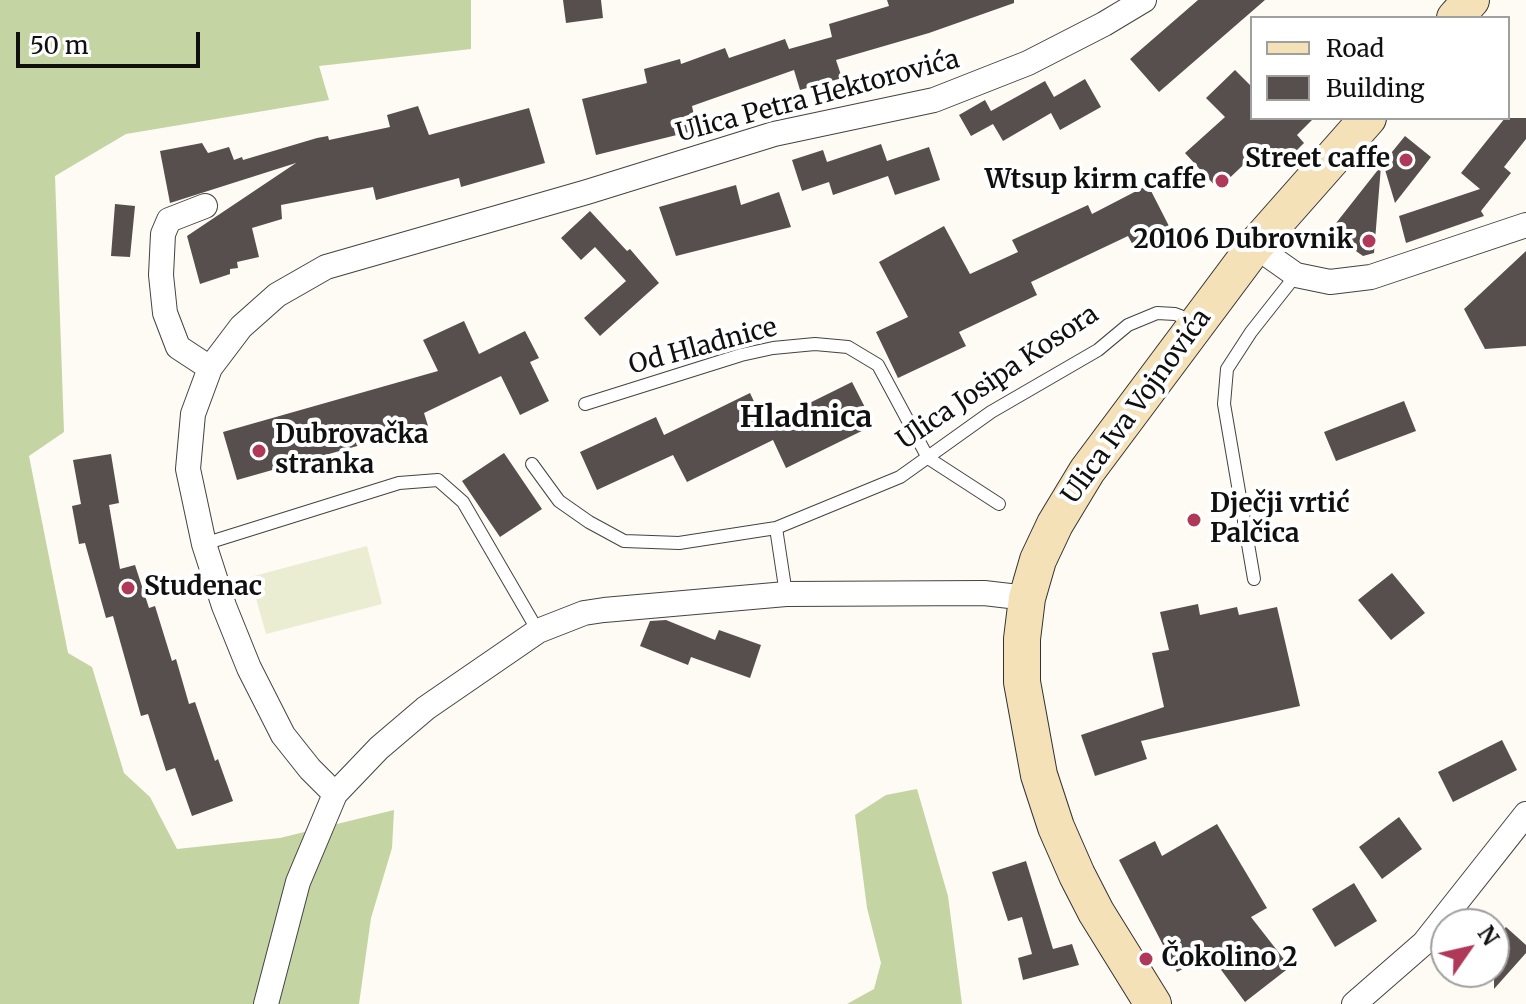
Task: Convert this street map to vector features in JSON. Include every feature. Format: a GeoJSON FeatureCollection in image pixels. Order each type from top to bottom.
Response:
{"type":"FeatureCollection","features":[{"type":"Feature","properties":{"kind":"main road"},"geometry":{"type":"LineString","coordinates":[[1457,16],[1471,0]]}},
{"type":"Feature","properties":{"kind":"main road","name":"Ulica Iva Vojnovića"},"geometry":{"type":"LineString","coordinates":[[1153,1004],[1090,900],[1056,827],[1043,788],[1029,730],[1022,682],[1022,639],[1027,598],[1044,548],[1087,471],[1255,246],[1366,120]]}},
{"type":"Feature","properties":{"kind":"street","name":"Ulica Petra Hektorovića"},"geometry":{"type":"LineString","coordinates":[[210,368],[241,327],[277,295],[326,267],[774,134],[934,100],[1028,63],[1144,0]]}},
{"type":"Feature","properties":{"kind":"street"},"geometry":{"type":"LineString","coordinates":[[205,206],[169,220],[163,234],[161,275],[165,313],[178,347],[210,368],[193,414],[188,469],[204,544],[224,606],[271,713],[283,735],[335,794]]}},
{"type":"Feature","properties":{"kind":"street"},"geometry":{"type":"LineString","coordinates":[[1255,246],[1296,275],[1330,282],[1371,277],[1526,225]]}},
{"type":"Feature","properties":{"kind":"street"},"geometry":{"type":"LineString","coordinates":[[266,1004],[298,882],[335,794],[379,748],[426,708],[538,631],[584,613],[604,610],[786,594],[984,593],[1027,598]]}},
{"type":"Feature","properties":{"kind":"street"},"geometry":{"type":"LineString","coordinates":[[1354,1004],[1424,943],[1526,814]]}},
{"type":"Feature","properties":{"kind":"lane"},"geometry":{"type":"LineString","coordinates":[[1254,579],[1224,404],[1227,369],[1251,332],[1296,275]]}},
{"type":"Feature","properties":{"kind":"lane","name":"Ulica Josipa Kosora"},"geometry":{"type":"LineString","coordinates":[[532,464],[559,501],[624,541],[679,543],[776,528],[900,477],[991,412],[1098,350],[1128,325],[1157,313],[1175,314],[1197,322]]}},
{"type":"Feature","properties":{"kind":"lane","name":"Od Hladnice"},"geometry":{"type":"LineString","coordinates":[[585,404],[741,355],[773,348],[815,344],[848,347],[878,365],[928,458],[999,504]]}},
{"type":"Feature","properties":{"kind":"lane"},"geometry":{"type":"LineString","coordinates":[[204,544],[399,483],[438,480],[463,502],[538,631]]}},
{"type":"Feature","properties":{"kind":"lane"},"geometry":{"type":"LineString","coordinates":[[776,528],[786,594]]}},
{"type":"Feature","properties":{"kind":"green space"},"geometry":{"type":"Polygon","coordinates":[[[0,0],[471,0],[471,49],[319,66],[329,100],[126,134],[55,176],[64,432],[29,456],[68,653],[92,667],[124,773],[150,797],[177,849],[280,838],[394,810],[392,848],[371,918],[359,1004],[0,1004],[0,0]]]}},
{"type":"Feature","properties":{"kind":"green space"},"geometry":{"type":"Polygon","coordinates":[[[367,546],[382,604],[266,634],[250,577],[367,546]]]}},
{"type":"Feature","properties":{"kind":"green space"},"geometry":{"type":"Polygon","coordinates":[[[917,789],[948,896],[962,1004],[847,1004],[874,989],[881,963],[867,908],[855,815],[886,795],[917,789]]]}},
{"type":"Feature","properties":{"kind":"building"},"geometry":{"type":"Polygon","coordinates":[[[563,0],[601,0],[603,18],[566,23],[563,0]]]}},
{"type":"Feature","properties":{"kind":"building"},"geometry":{"type":"Polygon","coordinates":[[[887,0],[1014,0],[1014,3],[929,33],[836,60],[842,78],[800,90],[794,70],[692,106],[697,130],[596,155],[582,99],[647,83],[644,69],[680,59],[681,64],[725,48],[729,58],[785,39],[789,49],[832,37],[829,24],[889,6],[887,0]]]}},
{"type":"Feature","properties":{"kind":"building"},"geometry":{"type":"Polygon","coordinates":[[[1198,0],[1265,0],[1159,92],[1130,59],[1198,0]]]}},
{"type":"Feature","properties":{"kind":"building"},"geometry":{"type":"Polygon","coordinates":[[[1235,70],[1250,85],[1250,120],[1312,120],[1297,135],[1304,143],[1278,169],[1259,150],[1218,189],[1185,153],[1225,117],[1206,98],[1235,70]]]}},
{"type":"Feature","properties":{"kind":"building"},"geometry":{"type":"Polygon","coordinates":[[[1085,79],[1101,107],[1060,130],[1051,113],[1003,141],[993,124],[971,136],[959,115],[985,100],[991,111],[1045,81],[1054,97],[1085,79]]]}},
{"type":"Feature","properties":{"kind":"building"},"geometry":{"type":"Polygon","coordinates":[[[418,106],[429,135],[529,108],[545,163],[461,187],[459,178],[376,200],[373,187],[281,205],[282,219],[252,228],[259,257],[237,262],[238,268],[230,269],[230,274],[200,284],[187,236],[296,163],[170,203],[160,151],[202,143],[208,153],[229,147],[234,160],[242,157],[243,160],[317,138],[328,136],[329,140],[390,127],[387,115],[418,106]]]}},
{"type":"Feature","properties":{"kind":"building"},"geometry":{"type":"Polygon","coordinates":[[[1526,118],[1526,139],[1504,167],[1511,173],[1481,211],[1484,216],[1406,243],[1399,216],[1480,189],[1461,173],[1503,120],[1526,118]]]}},
{"type":"Feature","properties":{"kind":"building"},"geometry":{"type":"Polygon","coordinates":[[[1405,136],[1431,157],[1395,203],[1383,163],[1405,136]]]}},
{"type":"Feature","properties":{"kind":"building"},"geometry":{"type":"Polygon","coordinates":[[[881,144],[887,161],[929,147],[940,180],[895,195],[888,176],[833,195],[829,182],[802,191],[792,160],[823,150],[827,162],[881,144]]]}},
{"type":"Feature","properties":{"kind":"building"},"geometry":{"type":"Polygon","coordinates":[[[1381,166],[1374,253],[1363,256],[1329,232],[1381,166]]]}},
{"type":"Feature","properties":{"kind":"building"},"geometry":{"type":"Polygon","coordinates":[[[736,185],[741,205],[779,192],[791,227],[676,256],[659,207],[736,185]]]}},
{"type":"Feature","properties":{"kind":"building"},"geometry":{"type":"Polygon","coordinates":[[[1148,185],[1171,230],[1135,249],[1128,236],[1031,282],[1037,295],[959,332],[966,346],[898,378],[876,332],[908,317],[879,262],[944,226],[970,274],[1018,252],[1012,240],[1088,205],[1092,214],[1148,185]]]}},
{"type":"Feature","properties":{"kind":"building"},"geometry":{"type":"Polygon","coordinates":[[[115,204],[135,206],[130,257],[111,256],[115,204]]]}},
{"type":"Feature","properties":{"kind":"building"},"geometry":{"type":"Polygon","coordinates":[[[590,211],[627,251],[630,249],[659,283],[600,336],[584,318],[626,281],[595,247],[581,260],[561,238],[590,211]]]}},
{"type":"Feature","properties":{"kind":"building"},"geometry":{"type":"Polygon","coordinates":[[[1526,251],[1526,346],[1485,349],[1464,309],[1526,251]]]}},
{"type":"Feature","properties":{"kind":"building"},"geometry":{"type":"Polygon","coordinates":[[[464,321],[479,354],[525,331],[539,358],[530,362],[549,401],[520,415],[501,376],[424,413],[428,426],[237,480],[223,432],[438,371],[423,340],[464,321]]]}},
{"type":"Feature","properties":{"kind":"building"},"geometry":{"type":"Polygon","coordinates":[[[852,382],[874,425],[786,468],[773,440],[687,482],[673,455],[597,490],[580,452],[656,417],[664,435],[750,393],[765,425],[852,382]]]}},
{"type":"Feature","properties":{"kind":"building"},"geometry":{"type":"Polygon","coordinates":[[[1404,401],[1416,431],[1336,461],[1324,432],[1404,401]]]}},
{"type":"Feature","properties":{"kind":"building"},"geometry":{"type":"Polygon","coordinates":[[[504,453],[542,509],[500,537],[462,481],[504,453]]]}},
{"type":"Feature","properties":{"kind":"building"},"geometry":{"type":"Polygon","coordinates":[[[111,454],[119,503],[109,505],[120,569],[135,565],[149,608],[155,606],[172,661],[176,659],[189,704],[195,702],[215,761],[218,759],[233,801],[192,816],[175,768],[166,771],[148,714],[141,716],[113,616],[106,618],[85,543],[79,544],[72,506],[81,504],[73,460],[111,454]]]}},
{"type":"Feature","properties":{"kind":"building"},"geometry":{"type":"Polygon","coordinates":[[[1392,573],[1425,613],[1391,640],[1358,600],[1392,573]]]}},
{"type":"Feature","properties":{"kind":"building"},"geometry":{"type":"Polygon","coordinates":[[[1198,604],[1200,615],[1237,607],[1239,615],[1277,607],[1300,706],[1141,741],[1147,759],[1095,776],[1081,735],[1164,707],[1152,653],[1169,650],[1160,612],[1198,604]]]}},
{"type":"Feature","properties":{"kind":"building"},"geometry":{"type":"Polygon","coordinates":[[[666,620],[715,640],[719,630],[761,645],[750,678],[691,657],[688,665],[640,646],[650,621],[666,620]]]}},
{"type":"Feature","properties":{"kind":"building"},"geometry":{"type":"Polygon","coordinates":[[[1502,740],[1517,770],[1453,802],[1438,772],[1502,740]]]}},
{"type":"Feature","properties":{"kind":"building"},"geometry":{"type":"Polygon","coordinates":[[[1399,817],[1422,849],[1382,879],[1359,847],[1399,817]]]}},
{"type":"Feature","properties":{"kind":"building"},"geometry":{"type":"Polygon","coordinates":[[[1217,824],[1267,908],[1251,917],[1290,967],[1245,1002],[1210,955],[1177,972],[1119,860],[1155,841],[1162,856],[1217,824]]]}},
{"type":"Feature","properties":{"kind":"building"},"geometry":{"type":"Polygon","coordinates":[[[1026,861],[1053,949],[1072,944],[1079,965],[1023,980],[1018,958],[1032,954],[1022,917],[1008,921],[992,872],[1026,861]]]}},
{"type":"Feature","properties":{"kind":"building"},"geometry":{"type":"Polygon","coordinates":[[[1354,883],[1377,921],[1335,947],[1312,909],[1354,883]]]}},
{"type":"Feature","properties":{"kind":"building"},"geometry":{"type":"Polygon","coordinates":[[[1510,931],[1526,945],[1526,953],[1510,971],[1510,931]]]}},
{"type":"Feature","properties":{"kind":"place","name":"Street caffe"},"geometry":{"type":"Point","coordinates":[1406,160]}},
{"type":"Feature","properties":{"kind":"place","name":"Wtsup kirm caffe"},"geometry":{"type":"Point","coordinates":[1222,181]}},
{"type":"Feature","properties":{"kind":"place","name":"20106 Dubrovnik"},"geometry":{"type":"Point","coordinates":[1369,241]}},
{"type":"Feature","properties":{"kind":"place","name":"Dubrovačka stranka"},"geometry":{"type":"Point","coordinates":[259,451]}},
{"type":"Feature","properties":{"kind":"place","name":"Dječji vrtić Palčica"},"geometry":{"type":"Point","coordinates":[1194,520]}},
{"type":"Feature","properties":{"kind":"place","name":"Studenac"},"geometry":{"type":"Point","coordinates":[128,588]}},
{"type":"Feature","properties":{"kind":"place","name":"Čokolino 2"},"geometry":{"type":"Point","coordinates":[1146,959]}},
{"type":"Feature","properties":{"kind":"district","name":"Hladnica"},"geometry":{"type":"Point","coordinates":[806,419]}}]}
